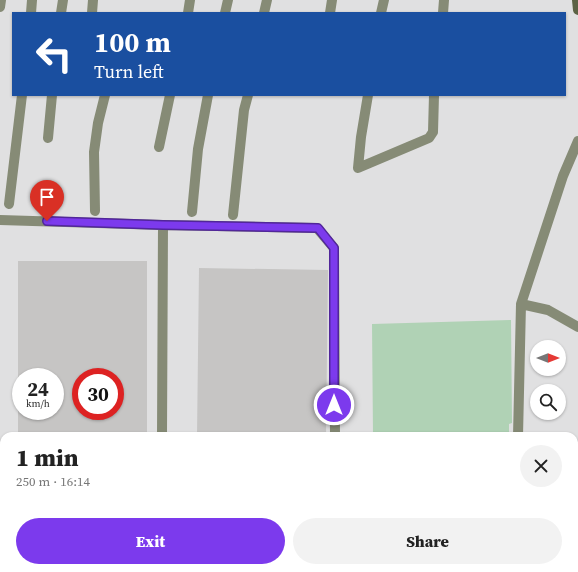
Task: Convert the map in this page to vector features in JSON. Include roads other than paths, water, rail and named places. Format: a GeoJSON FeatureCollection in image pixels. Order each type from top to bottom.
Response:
{"type":"FeatureCollection","features":[{"type":"Feature","properties":{"kind":"street"},"geometry":{"type":"LineString","coordinates":[[0,7],[1,0]]}},
{"type":"Feature","properties":{"kind":"street"},"geometry":{"type":"LineString","coordinates":[[31,12],[32,0]]}},
{"type":"Feature","properties":{"kind":"street"},"geometry":{"type":"LineString","coordinates":[[62,12],[63,0]]}},
{"type":"Feature","properties":{"kind":"street"},"geometry":{"type":"LineString","coordinates":[[92,12],[93,0]]}},
{"type":"Feature","properties":{"kind":"street"},"geometry":{"type":"LineString","coordinates":[[188,12],[190,0]]}},
{"type":"Feature","properties":{"kind":"street"},"geometry":{"type":"LineString","coordinates":[[225,12],[228,0]]}},
{"type":"Feature","properties":{"kind":"street"},"geometry":{"type":"LineString","coordinates":[[264,12],[267,0]]}},
{"type":"Feature","properties":{"kind":"street"},"geometry":{"type":"LineString","coordinates":[[330,12],[332,0]]}},
{"type":"Feature","properties":{"kind":"street"},"geometry":{"type":"LineString","coordinates":[[382,12],[384,0]]}},
{"type":"Feature","properties":{"kind":"street"},"geometry":{"type":"LineString","coordinates":[[443,12],[444,0]]}},
{"type":"Feature","properties":{"kind":"street"},"geometry":{"type":"LineString","coordinates":[[577,0],[578,10]]}},
{"type":"Feature","properties":{"kind":"street"},"geometry":{"type":"LineString","coordinates":[[9,204],[22,96]]}},
{"type":"Feature","properties":{"kind":"street"},"geometry":{"type":"LineString","coordinates":[[48,138],[52,96]]}},
{"type":"Feature","properties":{"kind":"street"},"geometry":{"type":"LineString","coordinates":[[95,211],[94,152],[98,122],[105,96]]}},
{"type":"Feature","properties":{"kind":"street"},"geometry":{"type":"LineString","coordinates":[[158,148],[170,96]]}},
{"type":"Feature","properties":{"kind":"street"},"geometry":{"type":"LineString","coordinates":[[192,212],[198,149],[208,96]]}},
{"type":"Feature","properties":{"kind":"street"},"geometry":{"type":"LineString","coordinates":[[233,215],[244,110],[248,96]]}},
{"type":"Feature","properties":{"kind":"street"},"geometry":{"type":"LineString","coordinates":[[368,96],[361,137],[358,168],[432,136],[434,96]]}},
{"type":"Feature","properties":{"kind":"street"},"geometry":{"type":"LineString","coordinates":[[518,432],[521,304],[564,176],[578,141]]}},
{"type":"Feature","properties":{"kind":"street"},"geometry":{"type":"LineString","coordinates":[[0,220],[318,228],[334,248],[335,432]]}},
{"type":"Feature","properties":{"kind":"street"},"geometry":{"type":"LineString","coordinates":[[162,432],[163,225]]}},
{"type":"Feature","properties":{"kind":"street"},"geometry":{"type":"LineString","coordinates":[[521,304],[548,310],[578,327]]}}]}
